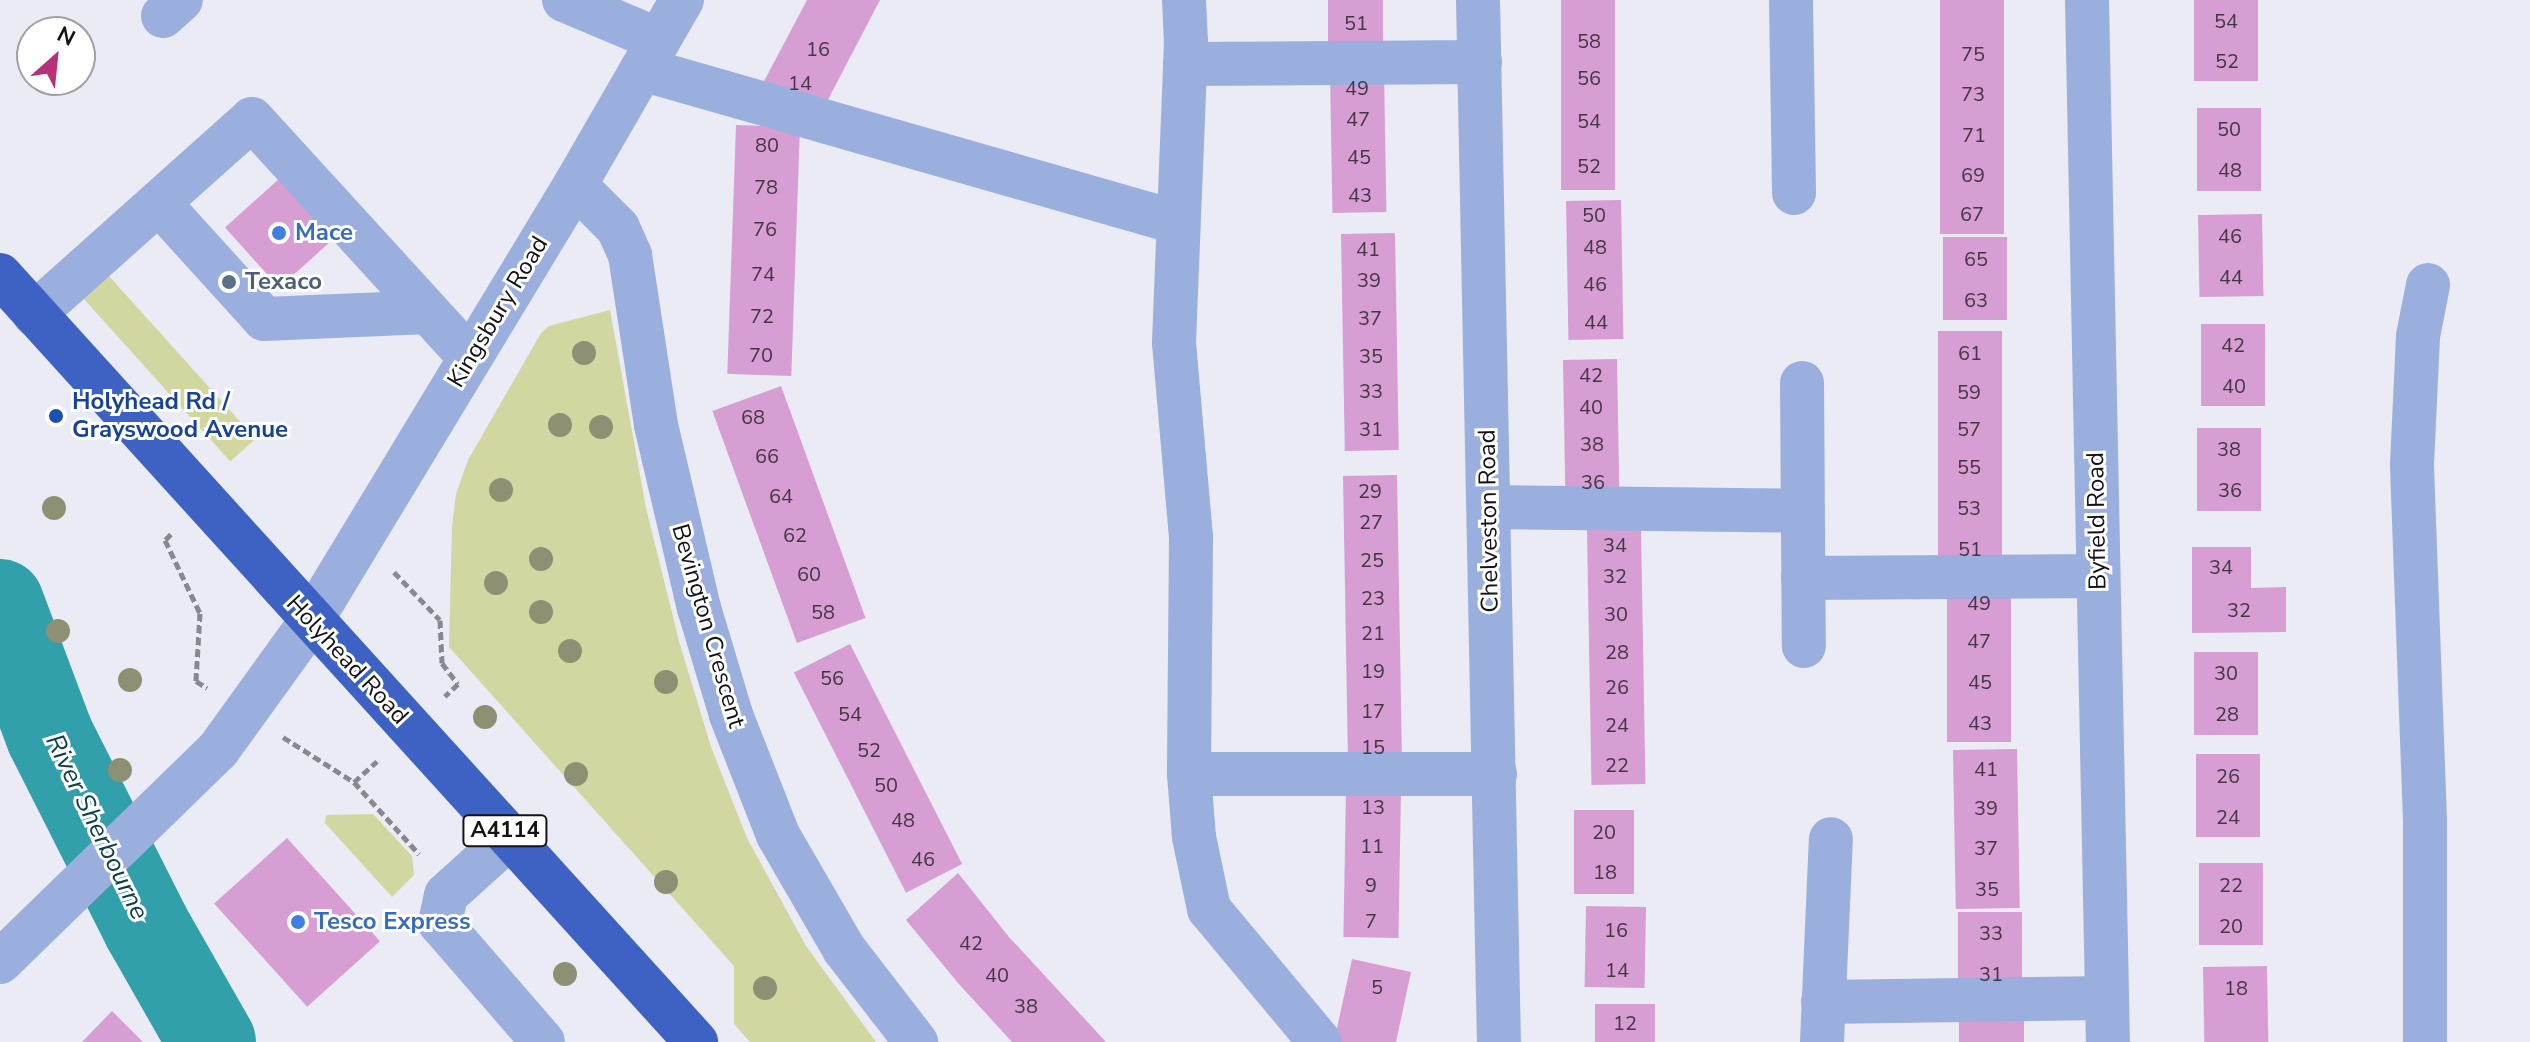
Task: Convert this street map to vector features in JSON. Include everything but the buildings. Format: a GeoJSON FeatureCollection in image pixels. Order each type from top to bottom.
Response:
{"type":"FeatureCollection","features":[{"type":"Feature","properties":{"kind":"highway","name":"Holyhead Road"},"geometry":{"type":"LineString","coordinates":[[0,275],[696,1042]]}},
{"type":"Feature","properties":{"kind":"street"},"geometry":{"type":"LineString","coordinates":[[564,0],[650,55],[1176,222]]}},
{"type":"Feature","properties":{"kind":"street","name":"Kingsbury Road"},"geometry":{"type":"LineString","coordinates":[[0,962],[218,750],[311,621],[575,185],[682,0]]}},
{"type":"Feature","properties":{"kind":"street"},"geometry":{"type":"LineString","coordinates":[[1184,0],[1185,64],[1176,222],[1174,343],[1191,538],[1189,774],[1194,837],[1209,909],[1320,1042]]}},
{"type":"Feature","properties":{"kind":"street","name":"Chelveston Road"},"geometry":{"type":"LineString","coordinates":[[1478,0],[1499,1042]]}},
{"type":"Feature","properties":{"kind":"street"},"geometry":{"type":"LineString","coordinates":[[1791,0],[1794,193]]}},
{"type":"Feature","properties":{"kind":"street","name":"Byfield Road"},"geometry":{"type":"LineString","coordinates":[[2087,0],[2108,1042]]}},
{"type":"Feature","properties":{"kind":"street"},"geometry":{"type":"LineString","coordinates":[[1185,64],[1480,62]]}},
{"type":"Feature","properties":{"kind":"street"},"geometry":{"type":"LineString","coordinates":[[34,314],[252,119],[470,358]]}},
{"type":"Feature","properties":{"kind":"street","name":"Bevington Crescent"},"geometry":{"type":"LineString","coordinates":[[575,185],[618,228],[630,255],[656,425],[699,608],[731,715],[773,822],[844,949],[916,1042]]}},
{"type":"Feature","properties":{"kind":"street"},"geometry":{"type":"LineString","coordinates":[[159,203],[264,319],[428,312]]}},
{"type":"Feature","properties":{"kind":"street"},"geometry":{"type":"LineString","coordinates":[[2425,1042],[2424,757],[2412,464],[2418,336],[2428,285]]}},
{"type":"Feature","properties":{"kind":"street"},"geometry":{"type":"LineString","coordinates":[[1802,383],[1804,646]]}},
{"type":"Feature","properties":{"kind":"street"},"geometry":{"type":"LineString","coordinates":[[1489,507],[1802,511]]}},
{"type":"Feature","properties":{"kind":"street"},"geometry":{"type":"LineString","coordinates":[[1803,578],[2098,576]]}},
{"type":"Feature","properties":{"kind":"street"},"geometry":{"type":"LineString","coordinates":[[1189,774],[1495,774]]}},
{"type":"Feature","properties":{"kind":"street"},"geometry":{"type":"LineString","coordinates":[[510,837],[446,895],[440,923],[543,1042]]}},
{"type":"Feature","properties":{"kind":"street"},"geometry":{"type":"LineString","coordinates":[[1831,839],[1823,1022],[2107,998]]}},
{"type":"Feature","properties":{"kind":"path"},"geometry":{"type":"LineString","coordinates":[[361,539],[440,620],[442,663],[458,684],[411,729]]}},
{"type":"Feature","properties":{"kind":"green space"},"geometry":{"type":"Polygon","coordinates":[[[109,276],[256,439],[230,461],[84,299],[109,276]]]}},
{"type":"Feature","properties":{"kind":"green space"},"geometry":{"type":"Polygon","coordinates":[[[610,310],[646,508],[679,641],[711,747],[747,838],[806,946],[876,1042],[750,1042],[734,1024],[734,966],[449,647],[452,527],[456,494],[468,460],[541,333],[549,326],[610,310]]]}},
{"type":"Feature","properties":{"kind":"green space"},"geometry":{"type":"Polygon","coordinates":[[[373,814],[412,856],[414,875],[392,897],[325,823],[326,815],[373,814]]]}},
{"type":"Feature","properties":{"kind":"waterway","name":"River Sherbourne"},"geometry":{"type":"LineString","coordinates":[[0,603],[50,736],[147,928],[212,1042]]}},
{"type":"Feature","properties":{"kind":"place","name":"Mace"},"geometry":{"type":"Point","coordinates":[279,233]}},
{"type":"Feature","properties":{"kind":"place","name":"Texaco"},"geometry":{"type":"Point","coordinates":[229,282]}},
{"type":"Feature","properties":{"kind":"place","name":"Holyhead Rd / Grayswood Avenue"},"geometry":{"type":"Point","coordinates":[56,416]}},
{"type":"Feature","properties":{"kind":"place","name":"Tesco Express"},"geometry":{"type":"Point","coordinates":[298,922]}}]}
